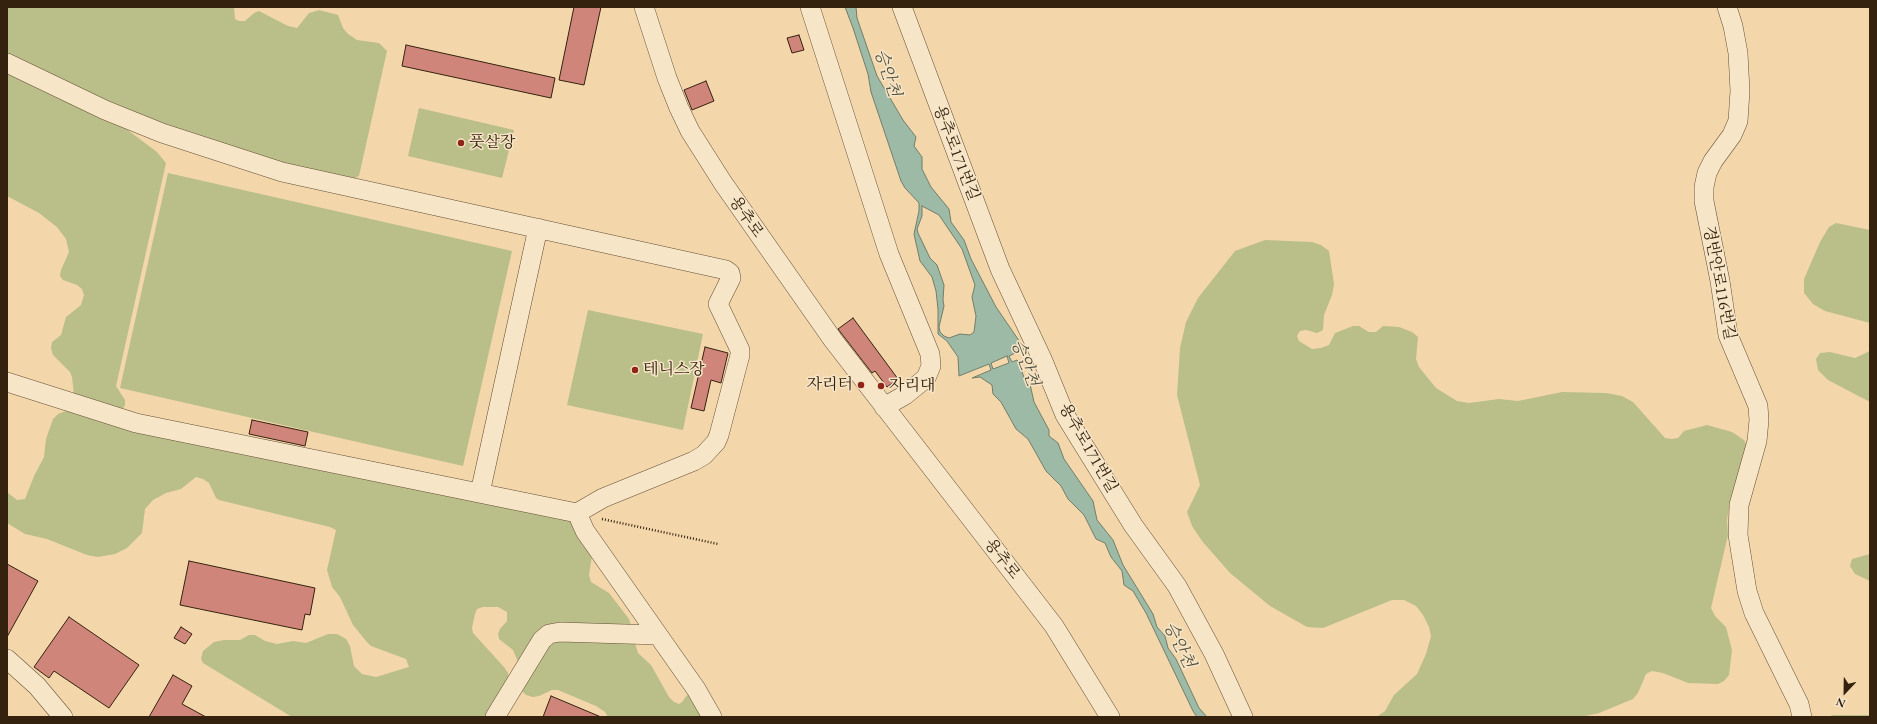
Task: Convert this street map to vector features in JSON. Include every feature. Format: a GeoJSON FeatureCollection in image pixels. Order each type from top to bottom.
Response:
{"type":"FeatureCollection","features":[{"type":"Feature","properties":{"kind":"street","name":"용추로"},"geometry":{"type":"LineString","coordinates":[[644,7],[667,78],[679,108],[703,153],[833,340],[1054,626],[1110,717]]}},
{"type":"Feature","properties":{"kind":"street"},"geometry":{"type":"LineString","coordinates":[[810,7],[889,254],[930,354],[931,366],[926,378],[905,395],[884,407]]}},
{"type":"Feature","properties":{"kind":"street","name":"용추로171번길"},"geometry":{"type":"LineString","coordinates":[[902,7],[1000,268],[1043,361],[1065,415],[1133,525],[1177,586],[1214,654],[1244,717]]}},
{"type":"Feature","properties":{"kind":"street","name":"경반안로116번길"},"geometry":{"type":"LineString","coordinates":[[1727,7],[1733,26],[1738,53],[1740,91],[1738,121],[1732,135],[1713,161],[1707,173],[1704,186],[1704,201],[1720,281],[1728,335],[1758,406],[1759,420],[1757,441],[1739,505],[1738,535],[1747,591],[1754,613],[1799,704],[1802,717]]}},
{"type":"Feature","properties":{"kind":"street"},"geometry":{"type":"LineString","coordinates":[[7,63],[105,110],[162,133],[282,172],[726,270],[730,273],[731,278],[718,304],[740,350],[719,435],[716,442],[707,452],[694,461],[603,498],[578,513],[136,422],[7,382]]}},
{"type":"Feature","properties":{"kind":"street"},"geometry":{"type":"LineString","coordinates":[[480,493],[538,228]]}},
{"type":"Feature","properties":{"kind":"street"},"geometry":{"type":"LineString","coordinates":[[578,513],[585,531],[696,689],[712,717]]}},
{"type":"Feature","properties":{"kind":"street"},"geometry":{"type":"LineString","coordinates":[[495,717],[542,640],[549,634],[560,632],[658,634]]}},
{"type":"Feature","properties":{"kind":"street"},"geometry":{"type":"LineString","coordinates":[[7,659],[37,686],[62,717]]}},
{"type":"Feature","properties":{"kind":"path"},"geometry":{"type":"LineString","coordinates":[[578,513],[718,544]]}},
{"type":"Feature","properties":{"kind":"green space"},"geometry":{"type":"Polygon","coordinates":[[[7,7],[234,7],[235,19],[239,21],[245,21],[254,13],[259,11],[288,26],[297,28],[309,13],[319,10],[338,15],[343,28],[348,34],[357,40],[379,43],[387,51],[359,176],[351,180],[339,179],[164,129],[7,58],[7,7]]]}},
{"type":"Feature","properties":{"kind":"green space"},"geometry":{"type":"Polygon","coordinates":[[[7,67],[113,119],[157,152],[166,163],[116,386],[125,400],[123,409],[74,395],[70,372],[53,355],[51,348],[52,342],[61,335],[66,317],[81,305],[84,295],[82,289],[77,285],[63,280],[60,276],[69,252],[66,239],[57,227],[39,213],[7,196],[7,67]]]}},
{"type":"Feature","properties":{"kind":"green space","name":"풋살장"},"geometry":{"type":"Polygon","coordinates":[[[419,108],[514,130],[502,178],[408,156],[419,108]]]}},
{"type":"Feature","properties":{"kind":"green space"},"geometry":{"type":"Polygon","coordinates":[[[168,173],[512,251],[463,466],[120,388],[168,173]]]}},
{"type":"Feature","properties":{"kind":"green space"},"geometry":{"type":"Polygon","coordinates":[[[1836,223],[1870,230],[1870,323],[1825,311],[1813,304],[1804,293],[1804,279],[1820,242],[1829,227],[1836,223]]]}},
{"type":"Feature","properties":{"kind":"green space"},"geometry":{"type":"Polygon","coordinates":[[[1265,240],[1312,242],[1321,245],[1329,251],[1334,284],[1332,295],[1324,315],[1323,330],[1317,333],[1306,330],[1300,331],[1297,336],[1299,341],[1312,349],[1329,345],[1335,333],[1353,326],[1359,326],[1369,332],[1376,332],[1383,326],[1399,327],[1412,332],[1418,337],[1416,359],[1419,367],[1436,388],[1457,401],[1469,403],[1499,399],[1518,401],[1562,392],[1606,393],[1622,396],[1633,402],[1665,438],[1678,438],[1684,431],[1707,425],[1732,432],[1744,440],[1747,446],[1730,502],[1727,520],[1728,535],[1711,608],[1715,616],[1726,627],[1732,650],[1729,675],[1724,681],[1718,684],[1688,683],[1663,673],[1652,671],[1646,674],[1638,693],[1633,699],[1599,713],[1581,717],[1372,717],[1378,716],[1385,711],[1394,695],[1417,674],[1426,654],[1431,636],[1429,627],[1423,615],[1416,606],[1404,600],[1392,600],[1323,628],[1307,627],[1270,606],[1230,573],[1202,541],[1192,526],[1187,512],[1200,485],[1177,395],[1180,348],[1186,322],[1198,298],[1235,251],[1265,240]]]}},
{"type":"Feature","properties":{"kind":"green space","name":"테니스장"},"geometry":{"type":"Polygon","coordinates":[[[588,310],[703,334],[683,430],[567,405],[588,310]]]}},
{"type":"Feature","properties":{"kind":"green space"},"geometry":{"type":"Polygon","coordinates":[[[1870,351],[1870,402],[1828,380],[1818,370],[1816,359],[1820,353],[1830,352],[1855,358],[1870,351]]]}},
{"type":"Feature","properties":{"kind":"green space"},"geometry":{"type":"Polygon","coordinates":[[[72,409],[568,516],[592,556],[589,575],[591,582],[609,593],[629,619],[631,626],[559,630],[519,664],[513,650],[499,639],[498,634],[500,629],[507,621],[507,612],[498,607],[483,607],[477,609],[475,614],[472,628],[473,633],[504,667],[508,673],[509,680],[491,717],[292,717],[203,663],[201,659],[203,651],[214,642],[224,640],[240,640],[249,635],[255,635],[265,641],[277,644],[293,641],[306,643],[328,634],[337,634],[346,639],[350,646],[354,666],[362,674],[376,677],[409,667],[406,659],[371,646],[366,641],[353,625],[340,597],[332,587],[327,570],[336,530],[330,527],[219,500],[216,498],[209,483],[196,477],[181,489],[166,493],[153,500],[145,509],[142,533],[127,548],[115,554],[98,557],[87,555],[47,539],[25,534],[7,523],[7,492],[17,500],[25,499],[34,476],[44,457],[46,439],[53,419],[58,414],[72,409]]]}},
{"type":"Feature","properties":{"kind":"green space"},"geometry":{"type":"Polygon","coordinates":[[[1870,554],[1870,581],[1855,574],[1850,566],[1852,559],[1870,554]]]}},
{"type":"Feature","properties":{"kind":"green space"},"geometry":{"type":"Polygon","coordinates":[[[550,637],[635,643],[638,653],[651,665],[669,697],[674,702],[679,704],[687,695],[690,696],[708,717],[608,717],[605,712],[596,706],[558,690],[552,690],[533,697],[526,695],[521,690],[550,637]]]}},
{"type":"Feature","properties":{"kind":"green space"},"geometry":{"type":"Polygon","coordinates":[[[1833,715],[1870,715],[1870,717],[1827,717],[1833,715]]]}},
{"type":"Feature","properties":{"kind":"shaded area"},"geometry":{"type":"Polygon","coordinates":[[[845,7],[856,7],[857,18],[877,76],[903,120],[916,137],[914,146],[922,157],[922,169],[931,187],[949,209],[951,222],[964,240],[971,259],[996,307],[1024,348],[1009,356],[1012,362],[1018,361],[1025,380],[1030,384],[1034,402],[1049,430],[1049,436],[1058,443],[1064,459],[1093,501],[1097,520],[1113,540],[1123,565],[1153,614],[1157,627],[1165,636],[1168,648],[1176,659],[1199,708],[1207,717],[1197,717],[1193,711],[1146,613],[1133,591],[1124,585],[1122,571],[1111,557],[1105,543],[1096,539],[1084,515],[1068,499],[1061,486],[1046,471],[1028,439],[1016,429],[1001,402],[993,394],[992,385],[980,377],[972,378],[991,370],[989,364],[959,376],[958,357],[947,341],[938,334],[936,291],[932,277],[920,261],[914,234],[919,211],[919,203],[905,188],[901,181],[871,92],[868,74],[845,7]],[[922,206],[922,216],[917,229],[918,233],[930,258],[937,265],[944,285],[944,306],[939,327],[940,332],[949,338],[960,334],[970,335],[974,332],[976,316],[972,297],[975,285],[962,249],[939,215],[922,206]],[[1007,356],[991,363],[993,369],[1009,363],[1007,356]]]}},
{"type":"Feature","properties":{"kind":"building"},"geometry":{"type":"Polygon","coordinates":[[[574,7],[601,7],[584,85],[559,80],[574,7]]]}},
{"type":"Feature","properties":{"kind":"building"},"geometry":{"type":"Polygon","coordinates":[[[799,35],[804,50],[792,53],[787,38],[799,35]]]}},
{"type":"Feature","properties":{"kind":"building"},"geometry":{"type":"Polygon","coordinates":[[[406,45],[555,78],[551,98],[402,66],[406,45]]]}},
{"type":"Feature","properties":{"kind":"building"},"geometry":{"type":"Polygon","coordinates":[[[706,81],[714,101],[692,110],[684,90],[706,81]]]}},
{"type":"Feature","properties":{"kind":"building"},"geometry":{"type":"Polygon","coordinates":[[[853,318],[898,379],[887,387],[875,371],[872,373],[838,329],[853,318]]]}},
{"type":"Feature","properties":{"kind":"building"},"geometry":{"type":"Polygon","coordinates":[[[705,347],[728,353],[721,383],[711,380],[704,411],[691,408],[705,347]]]}},
{"type":"Feature","properties":{"kind":"building"},"geometry":{"type":"Polygon","coordinates":[[[252,420],[308,432],[305,446],[249,434],[252,420]]]}},
{"type":"Feature","properties":{"kind":"building"},"geometry":{"type":"Polygon","coordinates":[[[189,561],[315,588],[310,615],[305,614],[302,630],[180,605],[189,561]]]}},
{"type":"Feature","properties":{"kind":"building"},"geometry":{"type":"Polygon","coordinates":[[[7,564],[38,581],[7,637],[7,564]]]}},
{"type":"Feature","properties":{"kind":"building"},"geometry":{"type":"Polygon","coordinates":[[[69,617],[139,665],[109,708],[54,671],[49,678],[34,667],[69,617]]]}},
{"type":"Feature","properties":{"kind":"building"},"geometry":{"type":"Polygon","coordinates":[[[181,627],[192,634],[185,644],[174,638],[181,627]]]}},
{"type":"Feature","properties":{"kind":"building"},"geometry":{"type":"Polygon","coordinates":[[[173,675],[192,686],[182,704],[206,717],[149,717],[173,675]]]}},
{"type":"Feature","properties":{"kind":"building"},"geometry":{"type":"Polygon","coordinates":[[[551,696],[601,717],[543,717],[551,696]]]}},
{"type":"Feature","properties":{"kind":"place","name":"풋살장"},"geometry":{"type":"Point","coordinates":[461,143]}},
{"type":"Feature","properties":{"kind":"place","name":"테니스장"},"geometry":{"type":"Point","coordinates":[635,370]}},
{"type":"Feature","properties":{"kind":"place","name":"자리터"},"geometry":{"type":"Point","coordinates":[861,385]}},
{"type":"Feature","properties":{"kind":"place","name":"자리대"},"geometry":{"type":"Point","coordinates":[881,386]}},
{"type":"Feature","properties":{"kind":"water label","name":"승안천"},"geometry":{"type":"Point","coordinates":[887,73]}},
{"type":"Feature","properties":{"kind":"water label","name":"승안천"},"geometry":{"type":"Point","coordinates":[1025,363]}},
{"type":"Feature","properties":{"kind":"water label","name":"승안천"},"geometry":{"type":"Point","coordinates":[1179,645]}}]}
